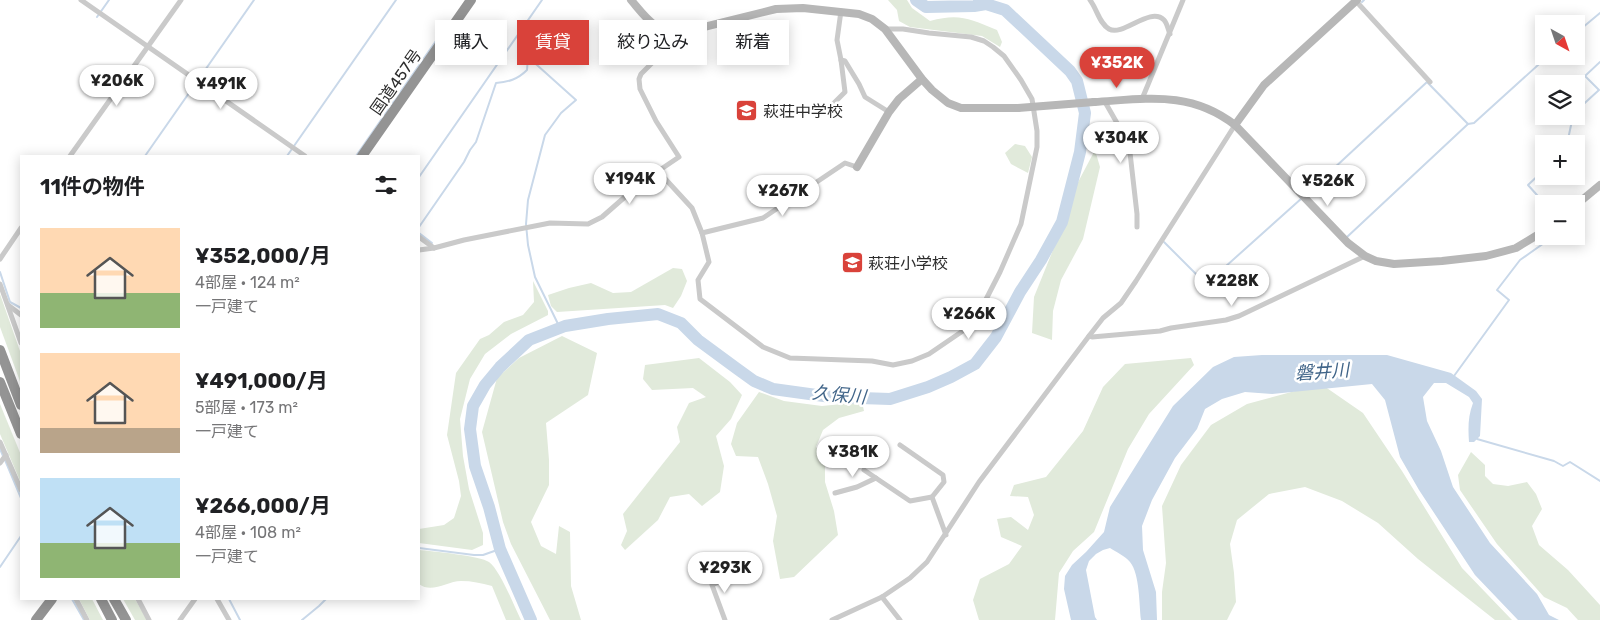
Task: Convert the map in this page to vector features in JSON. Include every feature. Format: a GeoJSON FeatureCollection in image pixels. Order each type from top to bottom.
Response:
{"type":"FeatureCollection","features":[{"type":"Feature","properties":{"kind":"highway","name":"国道457号"},"geometry":{"type":"LineString","coordinates":[[363,155],[471,0]]}},
{"type":"Feature","properties":{"kind":"highway"},"geometry":{"type":"LineString","coordinates":[[0,350],[20,402]]}},
{"type":"Feature","properties":{"kind":"highway"},"geometry":{"type":"LineString","coordinates":[[0,382],[20,432]]}},
{"type":"Feature","properties":{"kind":"highway"},"geometry":{"type":"LineString","coordinates":[[36,620],[51,600]]}},
{"type":"Feature","properties":{"kind":"highway"},"geometry":{"type":"LineString","coordinates":[[102,600],[112,620]]}},
{"type":"Feature","properties":{"kind":"highway"},"geometry":{"type":"LineString","coordinates":[[115,600],[126,620]]}},
{"type":"Feature","properties":{"kind":"street"},"geometry":{"type":"LineString","coordinates":[[81,0],[304,155]]}},
{"type":"Feature","properties":{"kind":"street"},"geometry":{"type":"LineString","coordinates":[[71,155],[181,0]]}},
{"type":"Feature","properties":{"kind":"street"},"geometry":{"type":"LineString","coordinates":[[631,0],[648,20]]}},
{"type":"Feature","properties":{"kind":"street"},"geometry":{"type":"LineString","coordinates":[[1090,0],[1100,19],[1112,30],[1158,16],[1163,19],[1170,34]]}},
{"type":"Feature","properties":{"kind":"street"},"geometry":{"type":"LineString","coordinates":[[1142,99],[1183,0]]}},
{"type":"Feature","properties":{"kind":"street"},"geometry":{"type":"LineString","coordinates":[[832,620],[882,597],[910,578],[927,562],[979,482],[1103,318],[1121,303],[1235,125],[1264,85],[1356,0],[1430,82]]}},
{"type":"Feature","properties":{"kind":"street"},"geometry":{"type":"LineString","coordinates":[[707,26],[776,9],[803,8],[859,14],[872,19],[885,29],[922,79],[940,98],[961,108],[1018,108],[1142,99],[1171,99],[1192,103],[1224,116],[1235,125],[1348,243],[1365,256],[1376,261],[1394,264],[1486,256],[1516,248],[1535,236]]}},
{"type":"Feature","properties":{"kind":"street"},"geometry":{"type":"LineString","coordinates":[[833,104],[845,92],[837,40],[841,11]]}},
{"type":"Feature","properties":{"kind":"street"},"geometry":{"type":"LineString","coordinates":[[658,172],[692,208],[702,232],[710,262],[698,280],[700,299],[763,347],[790,358],[872,361],[893,365],[912,361],[929,354],[970,326],[979,313],[1000,272],[1021,224],[1037,147],[1035,114],[1032,99],[1021,80],[1004,56],[984,41],[971,37],[902,29],[885,29]]}},
{"type":"Feature","properties":{"kind":"street"},"geometry":{"type":"LineString","coordinates":[[841,60],[845,61],[860,84],[864,96],[890,112]]}},
{"type":"Feature","properties":{"kind":"street"},"geometry":{"type":"LineString","coordinates":[[420,250],[550,223],[588,224],[602,217],[642,182],[679,156],[661,129],[640,89],[639,79],[641,74],[650,65]]}},
{"type":"Feature","properties":{"kind":"street"},"geometry":{"type":"LineString","coordinates":[[702,232],[763,218],[845,163],[856,167],[899,99],[922,79]]}},
{"type":"Feature","properties":{"kind":"street"},"geometry":{"type":"LineString","coordinates":[[1104,102],[1129,144],[1137,227]]}},
{"type":"Feature","properties":{"kind":"street"},"geometry":{"type":"LineString","coordinates":[[1585,197],[1600,185]]}},
{"type":"Feature","properties":{"kind":"street"},"geometry":{"type":"LineString","coordinates":[[0,258],[20,229]]}},
{"type":"Feature","properties":{"kind":"street"},"geometry":{"type":"LineString","coordinates":[[420,237],[434,248]]}},
{"type":"Feature","properties":{"kind":"street"},"geometry":{"type":"LineString","coordinates":[[1089,336],[1160,331],[1226,320],[1239,316],[1365,256]]}},
{"type":"Feature","properties":{"kind":"street"},"geometry":{"type":"LineString","coordinates":[[0,284],[20,340]]}},
{"type":"Feature","properties":{"kind":"street"},"geometry":{"type":"LineString","coordinates":[[7,305],[20,314]]}},
{"type":"Feature","properties":{"kind":"street"},"geometry":{"type":"LineString","coordinates":[[0,442],[20,488]]}},
{"type":"Feature","properties":{"kind":"street"},"geometry":{"type":"LineString","coordinates":[[864,470],[910,501],[932,497],[944,482],[943,475],[900,444]]}},
{"type":"Feature","properties":{"kind":"street"},"geometry":{"type":"LineString","coordinates":[[0,463],[6,455]]}},
{"type":"Feature","properties":{"kind":"street"},"geometry":{"type":"LineString","coordinates":[[835,493],[857,487],[876,478]]}},
{"type":"Feature","properties":{"kind":"street"},"geometry":{"type":"LineString","coordinates":[[932,497],[946,535]]}},
{"type":"Feature","properties":{"kind":"street"},"geometry":{"type":"LineString","coordinates":[[725,620],[712,585],[738,573]]}},
{"type":"Feature","properties":{"kind":"street"},"geometry":{"type":"LineString","coordinates":[[882,597],[900,620]]}},
{"type":"Feature","properties":{"kind":"street"},"geometry":{"type":"LineString","coordinates":[[77,600],[87,620]]}},
{"type":"Feature","properties":{"kind":"street"},"geometry":{"type":"LineString","coordinates":[[139,600],[149,620]]}},
{"type":"Feature","properties":{"kind":"street"},"geometry":{"type":"LineString","coordinates":[[180,620],[194,600]]}},
{"type":"Feature","properties":{"kind":"street"},"geometry":{"type":"LineString","coordinates":[[217,600],[229,620]]}},
{"type":"Feature","properties":{"kind":"green space"},"geometry":{"type":"Polygon","coordinates":[[[888,0],[907,0],[912,8],[930,21],[957,17],[979,23],[997,30],[1002,42],[1000,47],[982,36],[910,27],[899,21],[897,10],[888,0]]]}},
{"type":"Feature","properties":{"kind":"green space"},"geometry":{"type":"Polygon","coordinates":[[[1015,144],[1025,146],[1032,157],[1028,173],[1011,164],[1005,153],[1015,144]]]}},
{"type":"Feature","properties":{"kind":"green space"},"geometry":{"type":"Polygon","coordinates":[[[1095,150],[1100,167],[1083,239],[1061,280],[1053,311],[1052,340],[1032,333],[1034,297],[1076,186],[1095,150]]]}},
{"type":"Feature","properties":{"kind":"green space"},"geometry":{"type":"Polygon","coordinates":[[[673,268],[682,269],[687,281],[681,296],[673,308],[665,305],[557,312],[551,306],[548,295],[591,283],[613,293],[631,292],[673,268]]]}},
{"type":"Feature","properties":{"kind":"green space"},"geometry":{"type":"Polygon","coordinates":[[[533,281],[548,311],[548,315],[511,334],[485,354],[470,379],[460,419],[463,456],[469,489],[483,533],[483,545],[472,550],[420,543],[420,529],[444,525],[454,518],[461,496],[447,435],[456,373],[480,339],[489,335],[504,322],[523,315],[534,302],[533,281]]]}},
{"type":"Feature","properties":{"kind":"green space"},"geometry":{"type":"Polygon","coordinates":[[[0,294],[20,351],[20,381],[0,327],[0,294]]]}},
{"type":"Feature","properties":{"kind":"green space"},"geometry":{"type":"Polygon","coordinates":[[[562,336],[597,353],[588,395],[546,423],[549,485],[531,522],[541,546],[556,554],[559,526],[570,532],[571,586],[581,620],[550,620],[511,544],[503,522],[482,432],[497,378],[519,358],[562,336]]]}},
{"type":"Feature","properties":{"kind":"green space"},"geometry":{"type":"Polygon","coordinates":[[[699,358],[730,382],[742,395],[731,419],[716,436],[724,466],[720,492],[702,506],[689,494],[670,497],[658,520],[625,550],[621,545],[627,531],[623,514],[680,442],[677,427],[689,403],[706,397],[693,388],[652,390],[643,379],[645,365],[699,358]]]}},
{"type":"Feature","properties":{"kind":"green space"},"geometry":{"type":"Polygon","coordinates":[[[1191,358],[1194,365],[1149,414],[1128,449],[1094,532],[1073,551],[1059,573],[1055,620],[979,620],[973,600],[980,579],[1009,564],[1022,546],[1001,537],[997,519],[1011,517],[1028,530],[1034,515],[1028,497],[1010,496],[1014,485],[1046,477],[1083,431],[1103,387],[1125,364],[1191,358]]]}},
{"type":"Feature","properties":{"kind":"green space"},"geometry":{"type":"Polygon","coordinates":[[[1321,384],[1363,413],[1402,471],[1462,568],[1512,620],[1495,620],[1418,559],[1378,523],[1342,501],[1305,487],[1269,494],[1237,520],[1230,544],[1236,602],[1227,620],[1162,620],[1162,592],[1166,563],[1162,506],[1181,465],[1211,425],[1247,404],[1321,384]]]}},
{"type":"Feature","properties":{"kind":"green space"},"geometry":{"type":"Polygon","coordinates":[[[759,392],[784,401],[822,406],[862,402],[864,411],[839,418],[823,430],[816,447],[825,458],[825,482],[834,511],[838,535],[794,577],[780,579],[773,541],[777,516],[758,457],[736,456],[731,444],[737,423],[759,392]]]}},
{"type":"Feature","properties":{"kind":"green space"},"geometry":{"type":"Polygon","coordinates":[[[0,404],[20,453],[20,481],[0,434],[0,404]]]}},
{"type":"Feature","properties":{"kind":"green space"},"geometry":{"type":"Polygon","coordinates":[[[1471,452],[1485,465],[1485,476],[1493,484],[1508,486],[1527,482],[1536,494],[1542,509],[1532,526],[1539,545],[1568,570],[1600,605],[1600,620],[1578,620],[1567,608],[1544,597],[1497,544],[1460,490],[1458,475],[1471,452]]]}},
{"type":"Feature","properties":{"kind":"green space"},"geometry":{"type":"Polygon","coordinates":[[[420,550],[484,560],[493,566],[502,580],[521,620],[506,620],[492,586],[465,581],[429,588],[420,585],[420,550]]]}},
{"type":"Feature","properties":{"kind":"green space"},"geometry":{"type":"Polygon","coordinates":[[[80,600],[93,600],[103,620],[90,620],[80,600]]]}},
{"type":"Feature","properties":{"kind":"green space"},"geometry":{"type":"Polygon","coordinates":[[[124,600],[136,600],[147,620],[135,620],[124,600]]]}},
{"type":"Feature","properties":{"kind":"water","name":"磐井川"},"geometry":{"type":"Polygon","coordinates":[[[1262,355],[1387,355],[1451,373],[1476,391],[1482,399],[1480,436],[1474,442],[1469,442],[1468,432],[1469,417],[1473,403],[1469,397],[1446,383],[1434,383],[1423,397],[1427,421],[1441,451],[1453,487],[1490,543],[1537,594],[1549,615],[1559,620],[1518,620],[1475,575],[1419,490],[1400,457],[1385,400],[1372,384],[1272,394],[1245,392],[1222,399],[1205,409],[1197,429],[1175,458],[1152,500],[1142,526],[1143,550],[1156,592],[1157,620],[1141,620],[1136,574],[1133,567],[1126,558],[1110,548],[1096,554],[1089,561],[1086,570],[1097,620],[1071,620],[1064,589],[1065,576],[1072,565],[1104,532],[1110,507],[1173,406],[1213,367],[1234,357],[1262,355]]]}},
{"type":"Feature","properties":{"kind":"waterway"},"geometry":{"type":"LineString","coordinates":[[97,17],[109,0]]}},
{"type":"Feature","properties":{"kind":"waterway"},"geometry":{"type":"LineString","coordinates":[[146,155],[254,0]]}},
{"type":"Feature","properties":{"kind":"waterway"},"geometry":{"type":"LineString","coordinates":[[288,155],[396,0]]}},
{"type":"Feature","properties":{"kind":"waterway"},"geometry":{"type":"LineString","coordinates":[[420,176],[542,0]]}},
{"type":"Feature","properties":{"kind":"waterway","name":"久保川"},"geometry":{"type":"LineString","coordinates":[[531,620],[500,549],[489,507],[475,466],[470,429],[473,406],[485,385],[500,367],[529,340],[565,326],[658,314],[681,323],[698,340],[754,381],[773,389],[831,397],[890,399],[928,387],[975,364],[996,337],[1020,292],[1041,260],[1062,222],[1080,152],[1085,113],[1077,81],[1070,71],[1005,10],[986,4],[926,7],[916,0]]}},
{"type":"Feature","properties":{"kind":"waterway"},"geometry":{"type":"LineString","coordinates":[[1585,26],[1600,13]]}},
{"type":"Feature","properties":{"kind":"waterway"},"geometry":{"type":"LineString","coordinates":[[357,155],[435,42]]}},
{"type":"Feature","properties":{"kind":"waterway"},"geometry":{"type":"LineString","coordinates":[[420,226],[476,142],[496,83],[513,80],[524,73],[527,70],[528,57],[576,100],[561,113],[545,135],[528,200],[526,224],[528,245],[535,277],[560,328]]}},
{"type":"Feature","properties":{"kind":"waterway"},"geometry":{"type":"LineString","coordinates":[[1585,76],[1600,62]]}},
{"type":"Feature","properties":{"kind":"waterway"},"geometry":{"type":"LineString","coordinates":[[1347,237],[1468,124],[1474,123],[1538,65]]}},
{"type":"Feature","properties":{"kind":"waterway"},"geometry":{"type":"LineString","coordinates":[[1585,76],[1599,90],[1585,103]]}},
{"type":"Feature","properties":{"kind":"waterway"},"geometry":{"type":"LineString","coordinates":[[1305,195],[1427,82],[1468,124]]}},
{"type":"Feature","properties":{"kind":"waterway"},"geometry":{"type":"LineString","coordinates":[[1569,135],[1571,125]]}},
{"type":"Feature","properties":{"kind":"waterway"},"geometry":{"type":"LineString","coordinates":[[1535,178],[1528,185],[1537,195]]}},
{"type":"Feature","properties":{"kind":"waterway"},"geometry":{"type":"LineString","coordinates":[[1164,242],[1206,284],[1302,198]]}},
{"type":"Feature","properties":{"kind":"waterway"},"geometry":{"type":"LineString","coordinates":[[420,234],[432,243]]}},
{"type":"Feature","properties":{"kind":"waterway"},"geometry":{"type":"LineString","coordinates":[[1454,376],[1509,300],[1497,290],[1520,260],[1541,245]]}},
{"type":"Feature","properties":{"kind":"waterway"},"geometry":{"type":"LineString","coordinates":[[0,272],[10,302],[20,307]]}},
{"type":"Feature","properties":{"kind":"waterway"},"geometry":{"type":"LineString","coordinates":[[1477,437],[1477,439],[1554,461],[1563,466],[1570,462],[1600,481]]}},
{"type":"Feature","properties":{"kind":"waterway"},"geometry":{"type":"LineString","coordinates":[[0,449],[3,456]]}},
{"type":"Feature","properties":{"kind":"waterway"},"geometry":{"type":"LineString","coordinates":[[5,460],[20,496]]}},
{"type":"Feature","properties":{"kind":"waterway"},"geometry":{"type":"LineString","coordinates":[[0,567],[20,537]]}},
{"type":"Feature","properties":{"kind":"waterway"},"geometry":{"type":"LineString","coordinates":[[420,548],[474,555],[483,555],[500,549]]}},
{"type":"Feature","properties":{"kind":"waterway"},"geometry":{"type":"LineString","coordinates":[[73,600],[84,620]]}},
{"type":"Feature","properties":{"kind":"waterway"},"geometry":{"type":"LineString","coordinates":[[230,600],[240,620]]}},
{"type":"Feature","properties":{"kind":"waterway"},"geometry":{"type":"LineString","coordinates":[[302,620],[325,600]]}},
{"type":"Feature","properties":{"kind":"place","name":"萩荘中学校"},"geometry":{"type":"Point","coordinates":[747,111]}},
{"type":"Feature","properties":{"kind":"place","name":"萩荘小学校"},"geometry":{"type":"Point","coordinates":[852,263]}}]}
